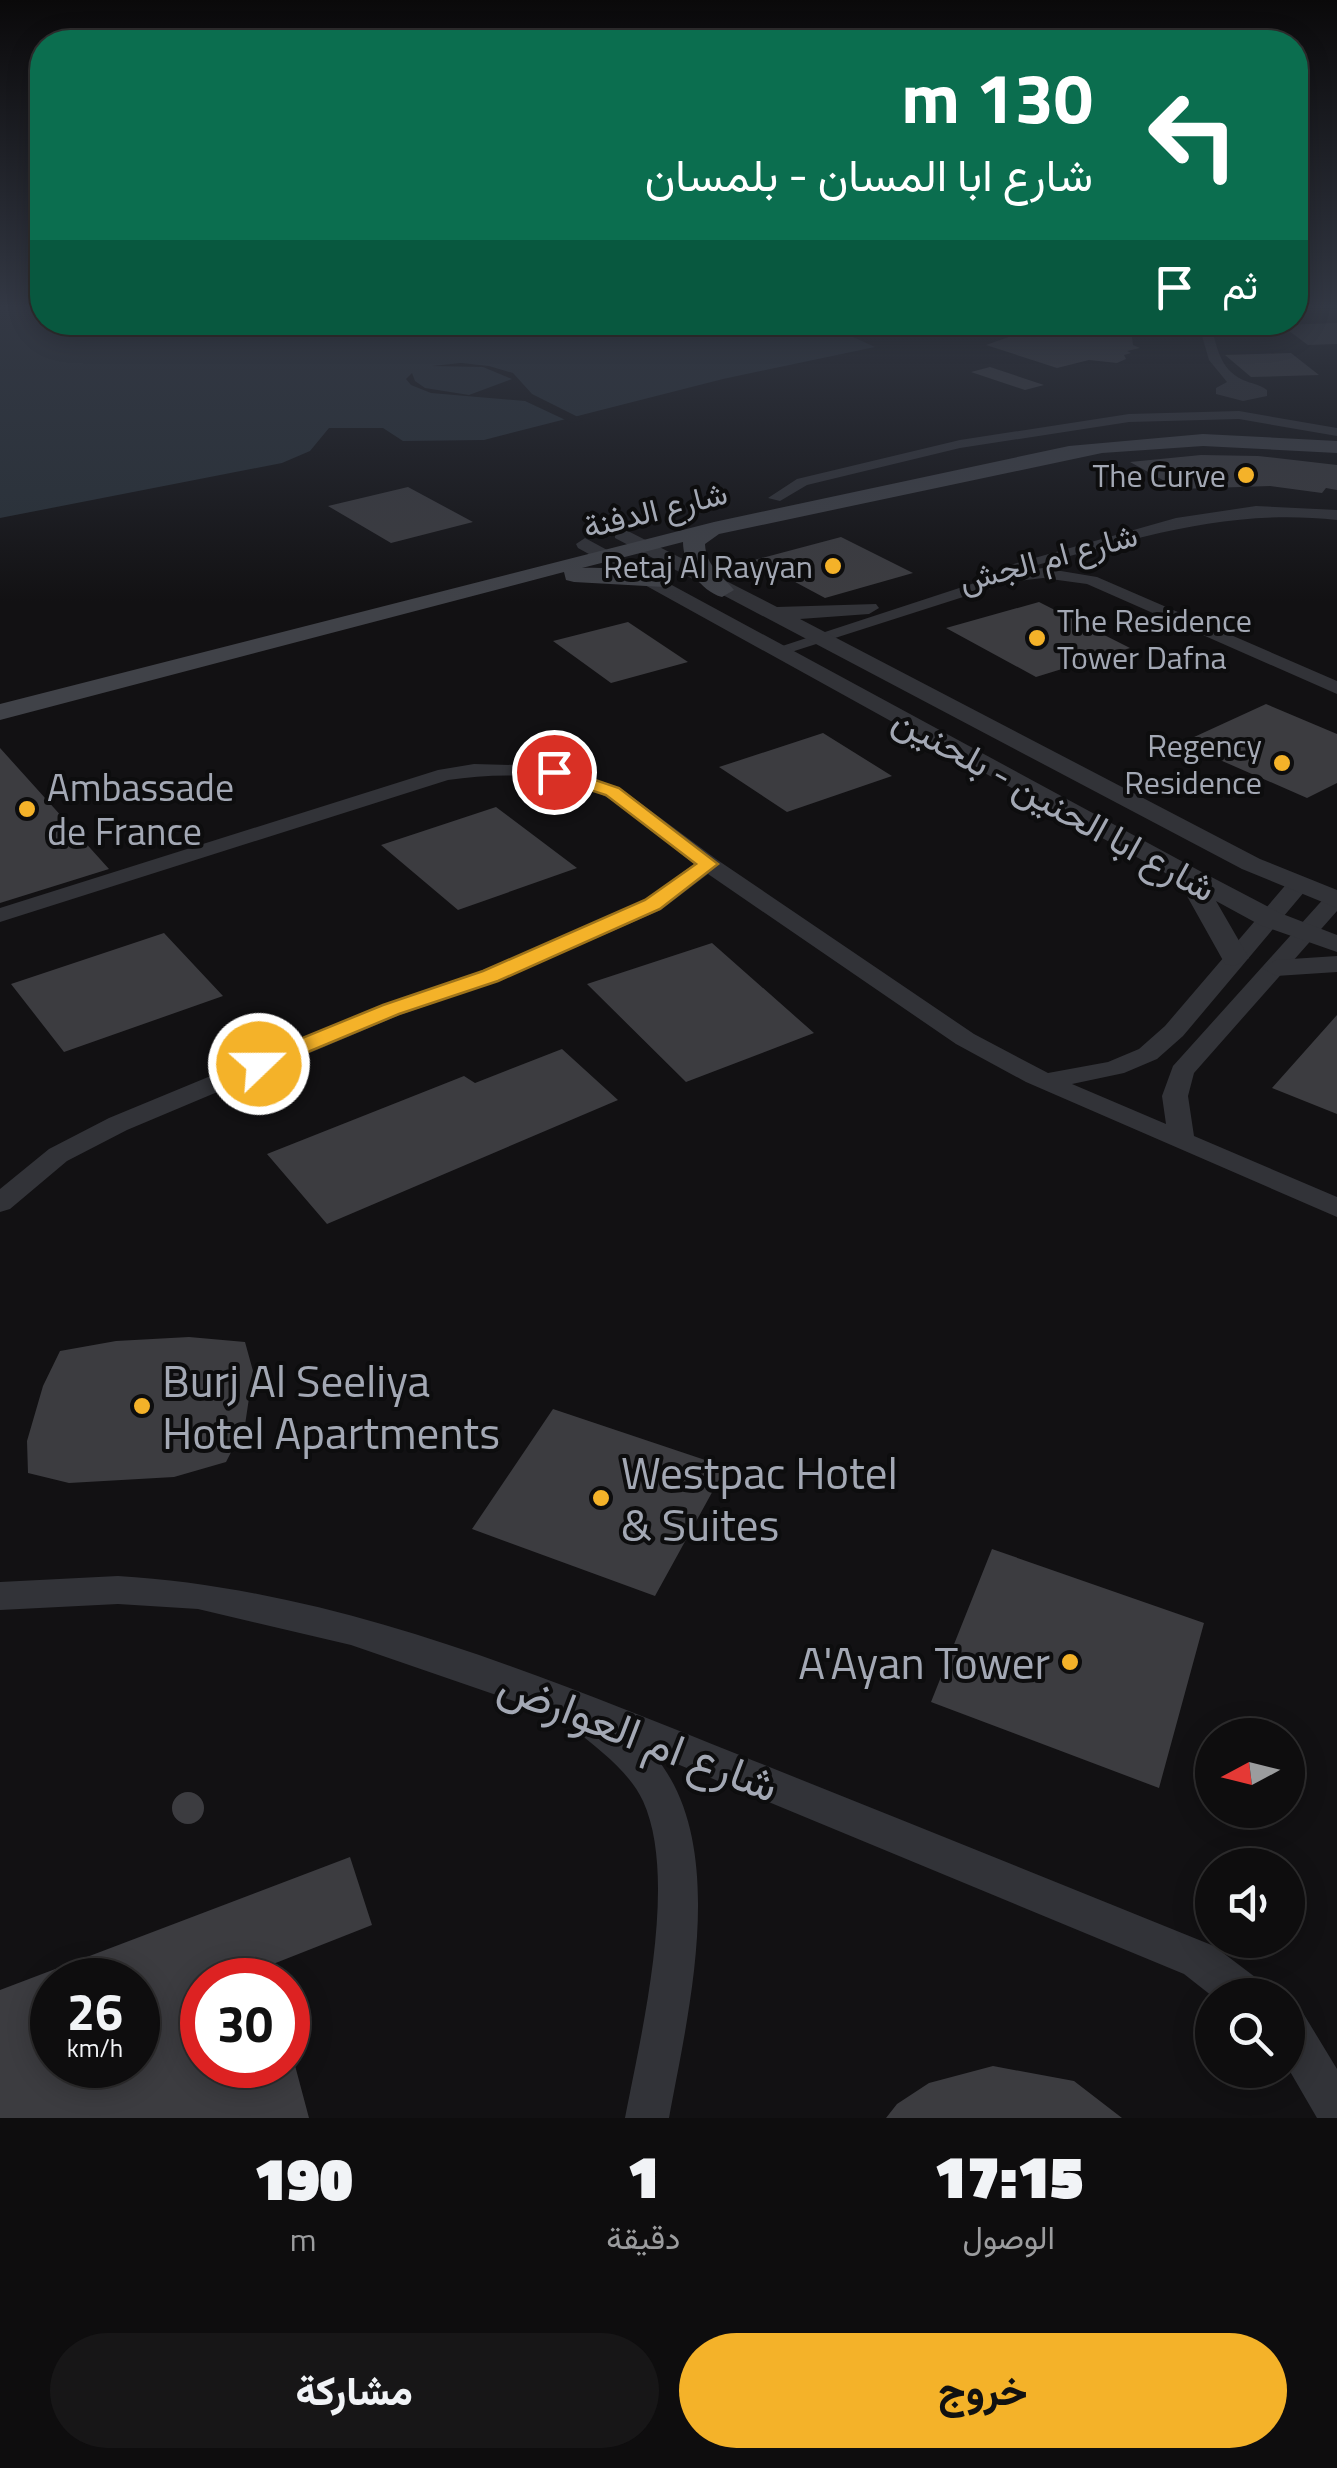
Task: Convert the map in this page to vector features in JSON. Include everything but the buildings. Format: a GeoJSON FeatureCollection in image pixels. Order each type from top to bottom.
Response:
{"type":"FeatureCollection","features":[{"type":"Feature","properties":{"kind":"main road"},"geometry":{"type":"LineString","coordinates":[[1047,439],[1072,428]]}},
{"type":"Feature","properties":{"kind":"main road","name":"شارع الدفنة"},"geometry":{"type":"LineString","coordinates":[[0,712],[523,576],[776,498],[1047,439],[1090,432],[1186,428],[1337,434]]}},
{"type":"Feature","properties":{"kind":"main road","name":"شارع الدفنة"},"geometry":{"type":"LineString","coordinates":[[0,691],[614,545],[1111,446],[1226,440],[1337,447]]}},
{"type":"Feature","properties":{"kind":"main road"},"geometry":{"type":"LineString","coordinates":[[714,528],[694,542],[692,548],[701,567],[722,590]]}},
{"type":"Feature","properties":{"kind":"main road"},"geometry":{"type":"LineString","coordinates":[[523,576],[608,574],[656,582]]}},
{"type":"Feature","properties":{"kind":"street"},"geometry":{"type":"LineString","coordinates":[[1237,404],[1241,411]]}},
{"type":"Feature","properties":{"kind":"street"},"geometry":{"type":"LineString","coordinates":[[1241,411],[1245,404]]}},
{"type":"Feature","properties":{"kind":"street","name":"شارع الدفنة"},"geometry":{"type":"LineString","coordinates":[[776,498],[818,477],[990,438],[1149,416],[1241,411],[1337,434]]}},
{"type":"Feature","properties":{"kind":"street","name":"شارع ام الجش"},"geometry":{"type":"LineString","coordinates":[[812,633],[1082,549],[1221,513],[1279,509],[1337,516]]}},
{"type":"Feature","properties":{"kind":"street","name":"شارع ابا الحنين - بلحنين"},"geometry":{"type":"LineString","coordinates":[[614,545],[656,582],[1188,876],[1270,919],[1337,944]]}},
{"type":"Feature","properties":{"kind":"street","name":"شارع ابا الحنين - بلحنين"},"geometry":{"type":"LineString","coordinates":[[614,545],[767,610],[1296,886],[1336,900]]}},
{"type":"Feature","properties":{"kind":"street"},"geometry":{"type":"LineString","coordinates":[[1082,549],[1077,564],[1091,580]]}},
{"type":"Feature","properties":{"kind":"street"},"geometry":{"type":"LineString","coordinates":[[767,610],[867,614],[1019,574],[1091,580],[1337,688]]}},
{"type":"Feature","properties":{"kind":"street"},"geometry":{"type":"LineString","coordinates":[[866,662],[853,640],[867,614]]}},
{"type":"Feature","properties":{"kind":"street"},"geometry":{"type":"LineString","coordinates":[[772,646],[812,633]]}},
{"type":"Feature","properties":{"kind":"street"},"geometry":{"type":"LineString","coordinates":[[0,915],[392,789],[474,770],[554,772],[594,784],[633,805],[708,864],[966,1039],[1046,1082],[1337,1208]]}},
{"type":"Feature","properties":{"kind":"street"},"geometry":{"type":"LineString","coordinates":[[0,1203],[58,1155],[118,1124],[391,1010],[490,976],[652,905],[708,864]]}},
{"type":"Feature","properties":{"kind":"street"},"geometry":{"type":"LineString","coordinates":[[1188,876],[1235,958]]}},
{"type":"Feature","properties":{"kind":"street"},"geometry":{"type":"LineString","coordinates":[[1046,1082],[1115,1068],[1148,1054],[1174,1031],[1296,886]]}},
{"type":"Feature","properties":{"kind":"street"},"geometry":{"type":"LineString","coordinates":[[1182,1140],[1175,1096],[1182,1071],[1336,900]]}},
{"type":"Feature","properties":{"kind":"street"},"geometry":{"type":"LineString","coordinates":[[1276,968],[1337,964]]}},
{"type":"Feature","properties":{"kind":"street","name":"شارع ام العوارض"},"geometry":{"type":"LineString","coordinates":[[0,1596],[118,1590],[198,1595],[351,1630],[570,1703],[1198,1960],[1222,1978]]}},
{"type":"Feature","properties":{"kind":"street"},"geometry":{"type":"LineString","coordinates":[[570,1703],[630,1754],[660,1794],[674,1835],[679,1895],[647,2118]]}},
{"type":"Feature","properties":{"kind":"street"},"geometry":{"type":"LineString","coordinates":[[1305,2056],[1337,2110]]}},
{"type":"Feature","properties":{"kind":"shaded area"},"geometry":{"type":"Polygon","coordinates":[[[0,404],[626,404],[484,440],[403,441],[383,428],[329,428],[310,451],[282,463],[0,518],[0,404]]]}},
{"type":"Feature","properties":{"kind":"pier"},"geometry":{"type":"Polygon","coordinates":[[[531,404],[552,404],[584,420],[572,423],[531,404]]]}},
{"type":"Feature","properties":{"kind":"place","name":"The Curve"},"geometry":{"type":"Point","coordinates":[1246,475]}},
{"type":"Feature","properties":{"kind":"place","name":"Retaj Al Rayyan"},"geometry":{"type":"Point","coordinates":[833,566]}},
{"type":"Feature","properties":{"kind":"place","name":"The Residence Tower Dafna"},"geometry":{"type":"Point","coordinates":[1037,638]}},
{"type":"Feature","properties":{"kind":"place","name":"Regency Residence"},"geometry":{"type":"Point","coordinates":[1282,763]}},
{"type":"Feature","properties":{"kind":"place","name":"Ambassade de France"},"geometry":{"type":"Point","coordinates":[27,809]}},
{"type":"Feature","properties":{"kind":"place","name":"Burj Al Seeliya Hotel Apartments"},"geometry":{"type":"Point","coordinates":[142,1406]}},
{"type":"Feature","properties":{"kind":"place","name":"Westpac Hotel & Suites"},"geometry":{"type":"Point","coordinates":[601,1498]}},
{"type":"Feature","properties":{"kind":"place","name":"A'Ayan Tower"},"geometry":{"type":"Point","coordinates":[1070,1662]}},
{"type":"Feature","properties":{"kind":"route"},"geometry":{"type":"LineString","coordinates":[[259,1064],[391,1010],[490,976],[652,905],[708,864],[612,792],[554,772]]}}]}
